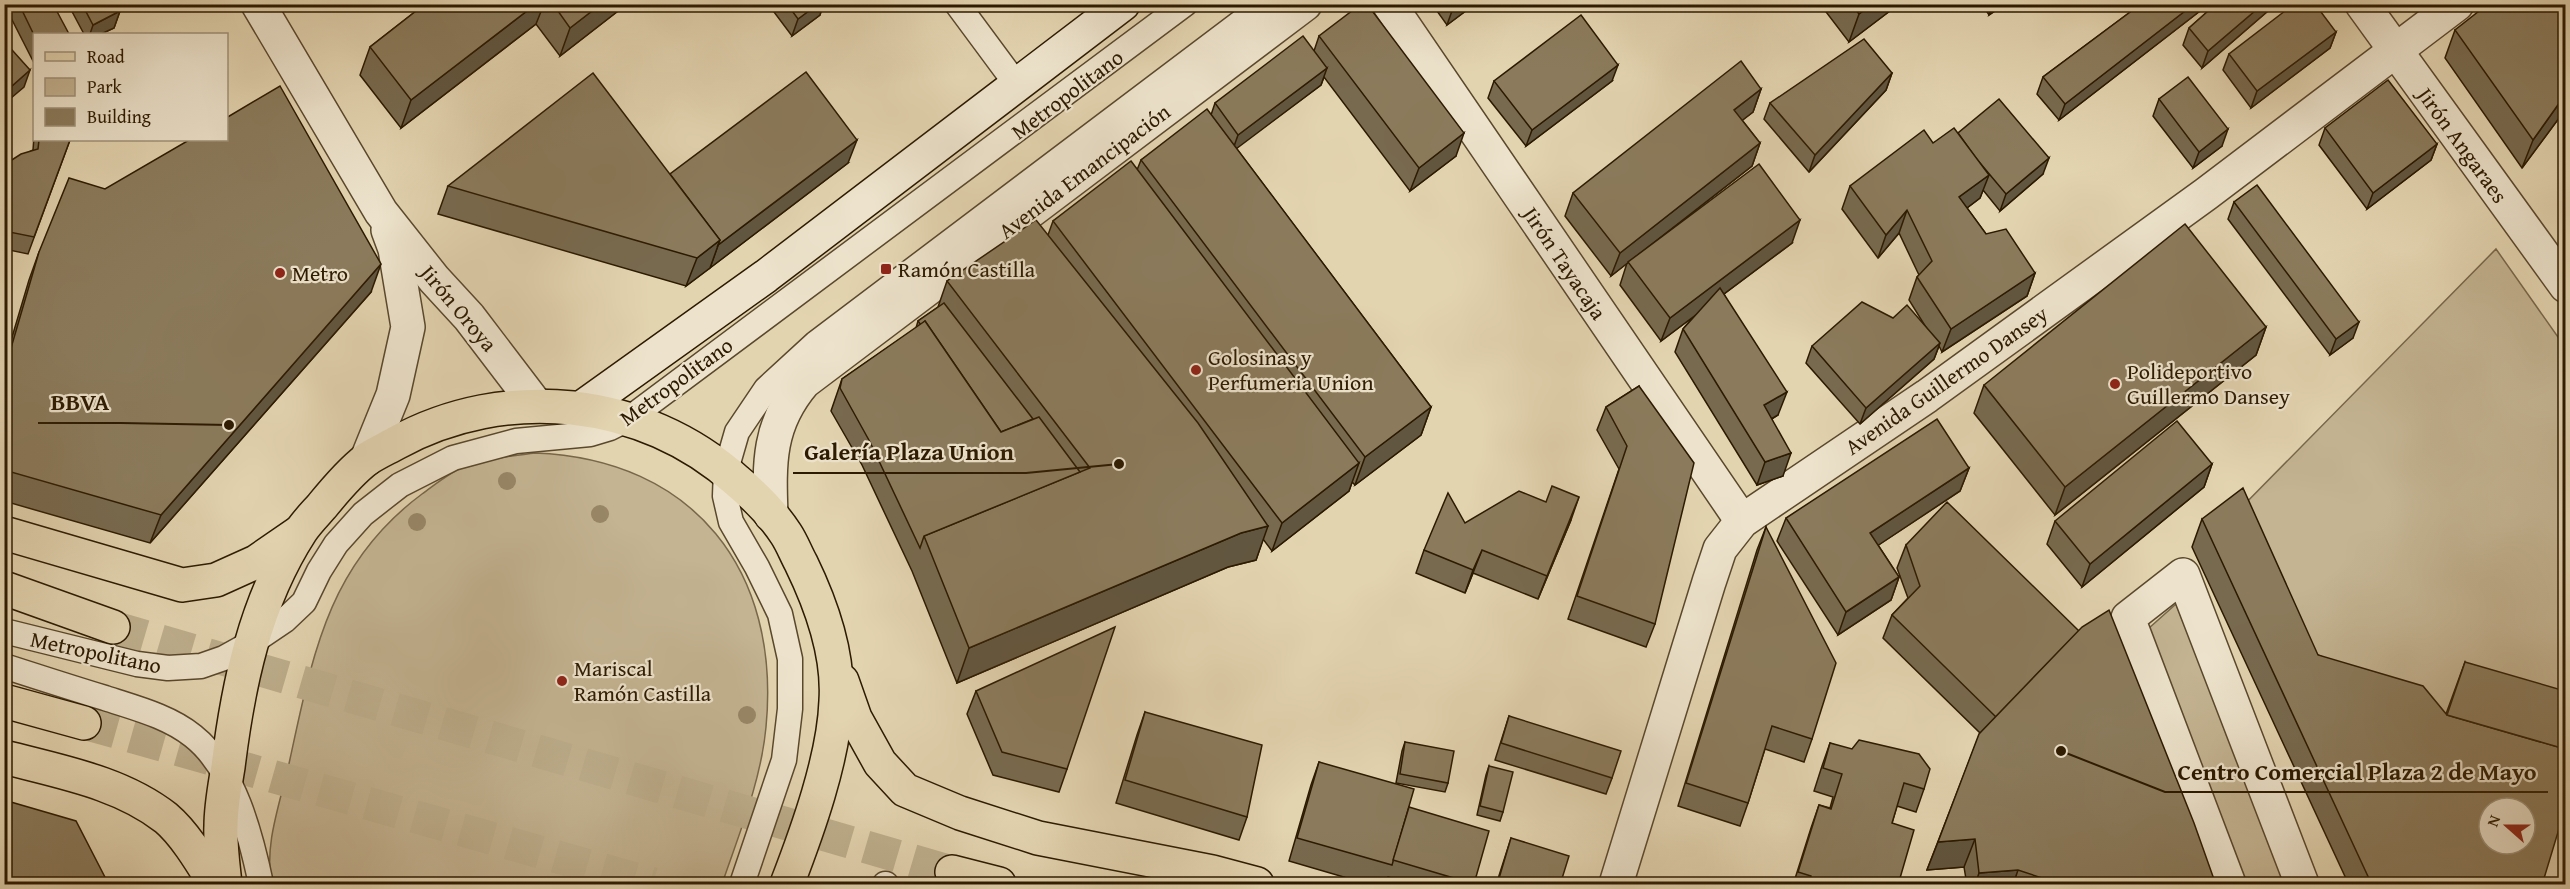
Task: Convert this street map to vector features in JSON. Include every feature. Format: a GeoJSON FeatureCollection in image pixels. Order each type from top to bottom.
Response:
{"type":"FeatureCollection","features":[{"type":"Feature","properties":{"kind":"main road"},"geometry":{"type":"LineString","coordinates":[[225,885],[220,827],[235,714],[251,643],[271,588],[302,530],[335,490],[367,459],[420,430],[464,415],[506,407],[536,405],[580,408],[630,418],[663,431],[695,448],[726,470],[753,495],[786,534],[814,591],[855,718],[880,764],[905,790],[960,813],[1038,838],[1212,872],[1257,885]]}},
{"type":"Feature","properties":{"kind":"main road"},"geometry":{"type":"LineString","coordinates":[[4,533],[182,585],[216,580],[256,562],[302,530]]}},
{"type":"Feature","properties":{"kind":"main road"},"geometry":{"type":"LineString","coordinates":[[4,588],[113,627]]}},
{"type":"Feature","properties":{"kind":"main road"},"geometry":{"type":"LineString","coordinates":[[787,885],[829,748],[837,700],[832,652]]}},
{"type":"Feature","properties":{"kind":"main road"},"geometry":{"type":"LineString","coordinates":[[4,701],[84,723]]}},
{"type":"Feature","properties":{"kind":"main road"},"geometry":{"type":"LineString","coordinates":[[4,757],[124,791],[167,819],[199,858],[214,885]]}},
{"type":"Feature","properties":{"kind":"main road"},"geometry":{"type":"LineString","coordinates":[[952,872],[999,885]]}},
{"type":"Feature","properties":{"kind":"street","name":"Jirón Oroya"},"geometry":{"type":"LineString","coordinates":[[258,4],[381,212],[434,279],[469,316],[536,405]]}},
{"type":"Feature","properties":{"kind":"street"},"geometry":{"type":"LineString","coordinates":[[580,408],[766,276],[1123,4]]}},
{"type":"Feature","properties":{"kind":"street","name":"Avenida Emancipación"},"geometry":{"type":"LineString","coordinates":[[771,515],[770,469],[773,440],[788,403],[804,382],[1305,4]]}},
{"type":"Feature","properties":{"kind":"street","name":"Jirón Tayacaja"},"geometry":{"type":"LineString","coordinates":[[1389,4],[1742,521]]}},
{"type":"Feature","properties":{"kind":"street","name":"Jirón Angaraes"},"geometry":{"type":"LineString","coordinates":[[2361,4],[2565,286]]}},
{"type":"Feature","properties":{"kind":"street","name":"Avenida Guillermo Dansey"},"geometry":{"type":"LineString","coordinates":[[1616,885],[1720,549],[1742,521],[1927,396],[2206,194],[2457,4]]}},
{"type":"Feature","properties":{"kind":"street","name":"Jirón Oroya"},"geometry":{"type":"LineString","coordinates":[[367,459],[393,395],[408,327],[404,291],[395,249],[381,212]]}},
{"type":"Feature","properties":{"kind":"street"},"geometry":{"type":"LineString","coordinates":[[2229,885],[2128,618],[2183,575],[2302,885]]}},
{"type":"Feature","properties":{"kind":"lane"},"geometry":{"type":"LineString","coordinates":[[957,4],[1017,85]]}},
{"type":"Feature","properties":{"kind":"lane","name":"Metropolitano"},"geometry":{"type":"LineString","coordinates":[[4,631],[137,664],[168,668],[201,666],[224,658],[285,620],[304,602],[319,571],[336,544],[363,514],[400,485],[453,458],[516,441],[590,434],[610,428],[630,418],[1185,4]]}},
{"type":"Feature","properties":{"kind":"lane"},"geometry":{"type":"LineString","coordinates":[[742,885],[784,760],[790,709],[790,659],[780,614],[731,522],[725,496],[726,470],[737,432],[766,389],[792,363],[1265,4]]}},
{"type":"Feature","properties":{"kind":"lane","name":"Metropolitano"},"geometry":{"type":"LineString","coordinates":[[4,666],[156,715],[193,736],[213,758],[226,779],[253,846],[261,885]]}},
{"type":"Feature","properties":{"kind":"green space"},"geometry":{"type":"Polygon","coordinates":[[[2496,249],[2565,347],[2565,716],[2437,743],[2308,683],[2233,516],[2496,249]]]}},
{"type":"Feature","properties":{"kind":"green space"},"geometry":{"type":"Polygon","coordinates":[[[535,453],[591,460],[640,476],[682,501],[716,534],[741,573],[759,619],[767,671],[766,727],[754,787],[722,884],[272,884],[270,854],[272,838],[307,683],[317,647],[345,580],[365,550],[391,521],[444,478],[476,463],[535,453]]]}},
{"type":"Feature","properties":{"kind":"green space"},"geometry":{"type":"Polygon","coordinates":[[[2176,604],[2287,884],[2246,884],[2148,629],[2176,604]]]}},
{"type":"Feature","properties":{"kind":"building"},"geometry":{"type":"Polygon","coordinates":[[[19,4],[53,4],[68,33],[33,33],[19,4]]]}},
{"type":"Feature","properties":{"kind":"building"},"geometry":{"type":"Polygon","coordinates":[[[82,4],[116,4],[120,11],[93,25],[82,4]]]}},
{"type":"Feature","properties":{"kind":"building"},"geometry":{"type":"Polygon","coordinates":[[[425,4],[536,4],[411,100],[370,47],[425,4]]]}},
{"type":"Feature","properties":{"kind":"building"},"geometry":{"type":"Polygon","coordinates":[[[553,4],[601,4],[570,28],[553,4]]]}},
{"type":"Feature","properties":{"kind":"building"},"geometry":{"type":"Polygon","coordinates":[[[787,4],[818,4],[798,19],[787,4]]]}},
{"type":"Feature","properties":{"kind":"building"},"geometry":{"type":"Polygon","coordinates":[[[1361,4],[1367,4],[1464,133],[1419,168],[1319,36],[1361,4]]]}},
{"type":"Feature","properties":{"kind":"building"},"geometry":{"type":"Polygon","coordinates":[[[1851,4],[1872,4],[1859,14],[1851,4]]]}},
{"type":"Feature","properties":{"kind":"building"},"geometry":{"type":"Polygon","coordinates":[[[2141,4],[2194,4],[2065,104],[2043,77],[2141,4]]]}},
{"type":"Feature","properties":{"kind":"building"},"geometry":{"type":"Polygon","coordinates":[[[2216,4],[2263,4],[2208,51],[2189,28],[2216,4]]]}},
{"type":"Feature","properties":{"kind":"building"},"geometry":{"type":"Polygon","coordinates":[[[2294,4],[2315,4],[2336,32],[2257,91],[2229,54],[2294,4]]]}},
{"type":"Feature","properties":{"kind":"building"},"geometry":{"type":"Polygon","coordinates":[[[2488,4],[2565,4],[2565,95],[2533,140],[2455,30],[2488,4]]]}},
{"type":"Feature","properties":{"kind":"building"},"geometry":{"type":"Polygon","coordinates":[[[1581,15],[1618,65],[1532,130],[1494,81],[1581,15]]]}},
{"type":"Feature","properties":{"kind":"building"},"geometry":{"type":"Polygon","coordinates":[[[1303,36],[1327,68],[1238,135],[1215,103],[1303,36]]]}},
{"type":"Feature","properties":{"kind":"building"},"geometry":{"type":"Polygon","coordinates":[[[1864,39],[1892,73],[1815,155],[1770,103],[1864,39]]]}},
{"type":"Feature","properties":{"kind":"building"},"geometry":{"type":"Polygon","coordinates":[[[4,41],[30,70],[4,93],[4,41]]]}},
{"type":"Feature","properties":{"kind":"building"},"geometry":{"type":"Polygon","coordinates":[[[1741,61],[1761,89],[1734,110],[1760,143],[1620,253],[1573,193],[1741,61]]]}},
{"type":"Feature","properties":{"kind":"building"},"geometry":{"type":"Polygon","coordinates":[[[806,72],[857,140],[718,245],[720,240],[670,174],[806,72]]]}},
{"type":"Feature","properties":{"kind":"building"},"geometry":{"type":"Polygon","coordinates":[[[593,73],[720,240],[697,258],[448,186],[593,73]]]}},
{"type":"Feature","properties":{"kind":"building"},"geometry":{"type":"Polygon","coordinates":[[[2188,77],[2228,129],[2199,152],[2159,99],[2188,77]]]}},
{"type":"Feature","properties":{"kind":"building"},"geometry":{"type":"Polygon","coordinates":[[[2388,80],[2437,144],[2373,193],[2325,128],[2388,80]]]}},
{"type":"Feature","properties":{"kind":"building"},"geometry":{"type":"Polygon","coordinates":[[[280,86],[381,264],[161,515],[4,470],[4,372],[39,252],[69,178],[105,189],[187,141],[228,141],[228,117],[280,86]]]}},
{"type":"Feature","properties":{"kind":"building"},"geometry":{"type":"Polygon","coordinates":[[[1999,99],[2049,158],[2006,194],[1958,133],[1999,99]]]}},
{"type":"Feature","properties":{"kind":"building"},"geometry":{"type":"Polygon","coordinates":[[[1207,109],[1431,407],[1365,457],[1141,160],[1207,109]]]}},
{"type":"Feature","properties":{"kind":"building"},"geometry":{"type":"Polygon","coordinates":[[[1954,128],[1989,175],[1959,197],[1986,234],[2006,229],[2035,273],[1951,329],[1917,277],[1932,261],[1907,210],[1886,235],[1850,186],[1924,130],[1933,143],[1954,128]]]}},
{"type":"Feature","properties":{"kind":"building"},"geometry":{"type":"Polygon","coordinates":[[[39,141],[70,141],[34,237],[4,231],[4,165],[21,154],[38,149],[39,141]]]}},
{"type":"Feature","properties":{"kind":"building","name":"Golosinas y Perfumeria Union"},"geometry":{"type":"Polygon","coordinates":[[[1131,161],[1359,463],[1282,523],[1053,221],[1131,161]]]}},
{"type":"Feature","properties":{"kind":"building"},"geometry":{"type":"Polygon","coordinates":[[[1759,164],[1800,220],[1670,318],[1628,262],[1759,164]]]}},
{"type":"Feature","properties":{"kind":"building"},"geometry":{"type":"Polygon","coordinates":[[[2257,185],[2359,322],[2336,339],[2234,202],[2257,185]]]}},
{"type":"Feature","properties":{"kind":"building"},"geometry":{"type":"Polygon","coordinates":[[[1036,220],[1198,423],[1268,526],[1241,533],[969,648],[924,536],[1090,468],[947,281],[1036,220]]]}},
{"type":"Feature","properties":{"kind":"building","name":"Polideportivo Guillermo Dansey"},"geometry":{"type":"Polygon","coordinates":[[[2185,224],[2266,327],[2065,487],[1984,385],[2185,224]]]}},
{"type":"Feature","properties":{"kind":"building"},"geometry":{"type":"Polygon","coordinates":[[[1720,288],[1787,392],[1764,405],[1791,453],[1765,462],[1683,329],[1720,288]]]}},
{"type":"Feature","properties":{"kind":"building"},"geometry":{"type":"Polygon","coordinates":[[[1862,302],[1893,318],[1907,305],[1940,343],[1866,408],[1812,346],[1862,302]]]}},
{"type":"Feature","properties":{"kind":"building"},"geometry":{"type":"Polygon","coordinates":[[[944,303],[1033,419],[1001,432],[925,321],[921,325],[918,321],[944,303]]]}},
{"type":"Feature","properties":{"kind":"building"},"geometry":{"type":"Polygon","coordinates":[[[925,321],[1001,432],[1039,417],[1080,472],[924,536],[920,548],[870,442],[840,388],[842,379],[925,321]]]}},
{"type":"Feature","properties":{"kind":"building"},"geometry":{"type":"Polygon","coordinates":[[[1639,386],[1694,463],[1655,624],[1577,596],[1627,446],[1606,407],[1639,386]]]}},
{"type":"Feature","properties":{"kind":"building"},"geometry":{"type":"Polygon","coordinates":[[[1937,419],[1969,468],[1870,533],[1899,577],[1846,612],[1786,518],[1937,419]]]}},
{"type":"Feature","properties":{"kind":"building"},"geometry":{"type":"Polygon","coordinates":[[[2177,421],[2212,464],[2090,564],[2055,521],[2177,421]]]}},
{"type":"Feature","properties":{"kind":"building"},"geometry":{"type":"Polygon","coordinates":[[[1552,486],[1579,497],[1547,576],[1482,550],[1473,570],[1424,550],[1448,493],[1465,523],[1519,491],[1546,502],[1552,486]]]}},
{"type":"Feature","properties":{"kind":"building"},"geometry":{"type":"Polygon","coordinates":[[[2243,488],[2318,655],[2423,686],[2447,715],[2565,749],[2565,809],[2542,885],[2372,885],[2202,519],[2243,488]]]}},
{"type":"Feature","properties":{"kind":"building"},"geometry":{"type":"Polygon","coordinates":[[[1947,502],[2079,631],[1996,717],[1892,615],[1920,586],[1906,545],[1947,502]]]}},
{"type":"Feature","properties":{"kind":"building"},"geometry":{"type":"Polygon","coordinates":[[[1766,527],[1836,663],[1812,739],[1772,726],[1748,803],[1686,783],[1766,527]]]}},
{"type":"Feature","properties":{"kind":"building"},"geometry":{"type":"Polygon","coordinates":[[[2109,610],[2194,823],[2216,885],[2056,885],[2057,883],[2018,870],[1979,873],[1975,839],[1938,842],[1979,734],[2082,627],[2109,610]]]}},
{"type":"Feature","properties":{"kind":"building"},"geometry":{"type":"Polygon","coordinates":[[[1115,627],[1067,769],[1002,752],[976,691],[1115,627]]]}},
{"type":"Feature","properties":{"kind":"building"},"geometry":{"type":"Polygon","coordinates":[[[2465,662],[2565,691],[2565,749],[2447,715],[2465,662]]]}},
{"type":"Feature","properties":{"kind":"building"},"geometry":{"type":"Polygon","coordinates":[[[1145,712],[1262,745],[1247,817],[1125,780],[1145,712]]]}},
{"type":"Feature","properties":{"kind":"building"},"geometry":{"type":"Polygon","coordinates":[[[1509,716],[1621,751],[1612,778],[1501,743],[1509,716]]]}},
{"type":"Feature","properties":{"kind":"building"},"geometry":{"type":"Polygon","coordinates":[[[1859,740],[1919,754],[1930,769],[1924,789],[1904,783],[1892,823],[1914,830],[1898,885],[1878,880],[1876,885],[1809,885],[1811,876],[1798,872],[1819,805],[1831,809],[1842,774],[1823,768],[1830,743],[1852,749],[1859,740]]]}},
{"type":"Feature","properties":{"kind":"building"},"geometry":{"type":"Polygon","coordinates":[[[1405,742],[1454,751],[1448,783],[1400,774],[1405,742]]]}},
{"type":"Feature","properties":{"kind":"building"},"geometry":{"type":"Polygon","coordinates":[[[1319,762],[1414,789],[1392,865],[1297,838],[1319,762]]]}},
{"type":"Feature","properties":{"kind":"building"},"geometry":{"type":"Polygon","coordinates":[[[1489,766],[1513,772],[1503,812],[1480,806],[1489,766]]]}},
{"type":"Feature","properties":{"kind":"building"},"geometry":{"type":"Polygon","coordinates":[[[4,800],[76,821],[109,885],[4,885],[4,800]]]}},
{"type":"Feature","properties":{"kind":"building"},"geometry":{"type":"Polygon","coordinates":[[[1409,807],[1489,831],[1474,884],[1393,860],[1409,807]]]}},
{"type":"Feature","properties":{"kind":"building"},"geometry":{"type":"Polygon","coordinates":[[[1511,838],[1569,856],[1560,885],[1497,885],[1511,838]]]}},
{"type":"Feature","properties":{"kind":"tunnel"},"geometry":{"type":"LineString","coordinates":[[113,627],[952,872]]}},
{"type":"Feature","properties":{"kind":"tunnel"},"geometry":{"type":"LineString","coordinates":[[84,723],[653,884]]}},
{"type":"Feature","properties":{"kind":"place","name":"Ramón Castilla"},"geometry":{"type":"Point","coordinates":[886,269]}},
{"type":"Feature","properties":{"kind":"place","name":"Metro"},"geometry":{"type":"Point","coordinates":[280,273]}},
{"type":"Feature","properties":{"kind":"place","name":"Golosinas y Perfumeria Union"},"geometry":{"type":"Point","coordinates":[1196,370]}},
{"type":"Feature","properties":{"kind":"place","name":"Polideportivo Guillermo Dansey"},"geometry":{"type":"Point","coordinates":[2115,384]}},
{"type":"Feature","properties":{"kind":"place","name":"BBVA"},"geometry":{"type":"Point","coordinates":[229,425]}},
{"type":"Feature","properties":{"kind":"place","name":"Galería Plaza Union"},"geometry":{"type":"Point","coordinates":[1119,464]}},
{"type":"Feature","properties":{"kind":"place","name":"Mariscal Ramón Castilla"},"geometry":{"type":"Point","coordinates":[562,681]}},
{"type":"Feature","properties":{"kind":"place","name":"Centro Comercial Plaza 2 de Mayo"},"geometry":{"type":"Point","coordinates":[2061,751]}}]}
